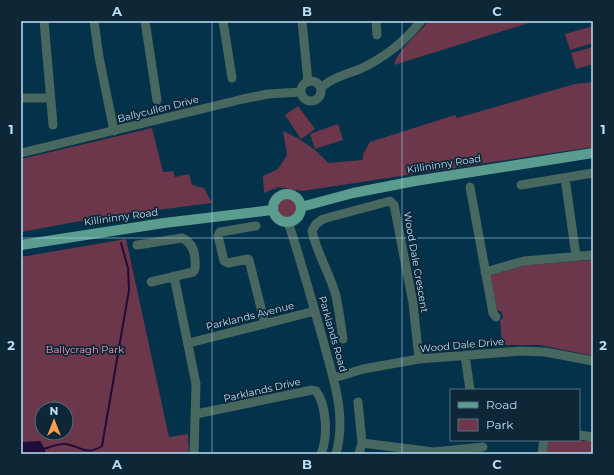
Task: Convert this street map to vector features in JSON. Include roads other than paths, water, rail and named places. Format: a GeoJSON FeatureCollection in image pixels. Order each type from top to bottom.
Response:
{"type":"FeatureCollection","features":[{"type":"Feature","properties":{"kind":"main road","name":"Killininny Road"},"geometry":{"type":"LineString","coordinates":[[301,207],[353,193],[415,180],[593,153]]}},
{"type":"Feature","properties":{"kind":"main road"},"geometry":{"type":"LineString","coordinates":[[287,193],[296,197],[301,207],[297,218],[288,222],[279,220],[272,210],[278,196],[287,193]]}},
{"type":"Feature","properties":{"kind":"main road","name":"Killininny Road"},"geometry":{"type":"LineString","coordinates":[[21,246],[102,232],[272,210]]}},
{"type":"Feature","properties":{"kind":"street"},"geometry":{"type":"LineString","coordinates":[[44,21],[53,125]]}},
{"type":"Feature","properties":{"kind":"street"},"geometry":{"type":"LineString","coordinates":[[94,21],[98,57],[114,131]]}},
{"type":"Feature","properties":{"kind":"street"},"geometry":{"type":"LineString","coordinates":[[145,21],[157,100]]}},
{"type":"Feature","properties":{"kind":"street"},"geometry":{"type":"LineString","coordinates":[[223,21],[232,78]]}},
{"type":"Feature","properties":{"kind":"street"},"geometry":{"type":"LineString","coordinates":[[302,21],[308,82]]}},
{"type":"Feature","properties":{"kind":"street"},"geometry":{"type":"LineString","coordinates":[[376,21],[377,35]]}},
{"type":"Feature","properties":{"kind":"street"},"geometry":{"type":"LineString","coordinates":[[321,88],[333,80],[370,64],[387,53],[399,44],[421,21]]}},
{"type":"Feature","properties":{"kind":"street"},"geometry":{"type":"LineString","coordinates":[[308,82],[317,83],[321,88],[321,94],[314,101],[305,100],[301,92],[303,85],[308,82]]}},
{"type":"Feature","properties":{"kind":"street","name":"Ballycullen Drive"},"geometry":{"type":"LineString","coordinates":[[21,153],[256,97],[288,92],[301,92]]}},
{"type":"Feature","properties":{"kind":"street"},"geometry":{"type":"LineString","coordinates":[[21,98],[50,98]]}},
{"type":"Feature","properties":{"kind":"street"},"geometry":{"type":"LineString","coordinates":[[521,185],[593,173]]}},
{"type":"Feature","properties":{"kind":"street"},"geometry":{"type":"LineString","coordinates":[[565,178],[576,256]]}},
{"type":"Feature","properties":{"kind":"street"},"geometry":{"type":"LineString","coordinates":[[470,187],[493,313],[496,317]]}},
{"type":"Feature","properties":{"kind":"street","name":"Wood Dale Crescent"},"geometry":{"type":"LineString","coordinates":[[343,339],[336,296],[325,264],[317,249],[312,231],[316,224],[323,219],[390,201],[394,204],[412,303],[420,359]]}},
{"type":"Feature","properties":{"kind":"street","name":"Parklands Road"},"geometry":{"type":"LineString","coordinates":[[288,222],[315,311],[341,408],[340,441],[336,454]]}},
{"type":"Feature","properties":{"kind":"street"},"geometry":{"type":"LineString","coordinates":[[256,226],[220,232],[218,236],[224,261],[228,263],[249,260],[265,324]]}},
{"type":"Feature","properties":{"kind":"street"},"geometry":{"type":"LineString","coordinates":[[137,245],[182,238],[188,240],[192,245],[195,270],[193,272],[151,282]]}},
{"type":"Feature","properties":{"kind":"street"},"geometry":{"type":"LineString","coordinates":[[485,272],[524,261],[593,255]]}},
{"type":"Feature","properties":{"kind":"street"},"geometry":{"type":"LineString","coordinates":[[174,276],[189,343],[196,384],[194,454]]}},
{"type":"Feature","properties":{"kind":"street","name":"Parklands Avenue"},"geometry":{"type":"LineString","coordinates":[[189,343],[315,311]]}},
{"type":"Feature","properties":{"kind":"street","name":"Wood Dale Drive"},"geometry":{"type":"LineString","coordinates":[[334,378],[363,369],[420,359],[521,351],[545,352],[593,361]]}},
{"type":"Feature","properties":{"kind":"street"},"geometry":{"type":"LineString","coordinates":[[465,355],[470,389]]}},
{"type":"Feature","properties":{"kind":"street","name":"Parklands Drive"},"geometry":{"type":"LineString","coordinates":[[196,414],[312,390],[316,391],[320,395],[326,426],[325,440],[320,454]]}},
{"type":"Feature","properties":{"kind":"street"},"geometry":{"type":"LineString","coordinates":[[358,402],[362,443],[359,454]]}},
{"type":"Feature","properties":{"kind":"street"},"geometry":{"type":"LineString","coordinates":[[580,435],[593,437]]}},
{"type":"Feature","properties":{"kind":"street"},"geometry":{"type":"LineString","coordinates":[[542,454],[544,441]]}},
{"type":"Feature","properties":{"kind":"street"},"geometry":{"type":"LineString","coordinates":[[362,443],[434,452],[468,444],[484,447]]}},
{"type":"Feature","properties":{"kind":"waterway"},"geometry":{"type":"LineString","coordinates":[[44,449],[55,445],[66,444],[88,451],[102,446],[129,290],[128,268],[121,243]]}},
{"type":"Feature","properties":{"kind":"park label","name":"Ballycragh Park"},"geometry":{"type":"Point","coordinates":[85,349]}}]}
